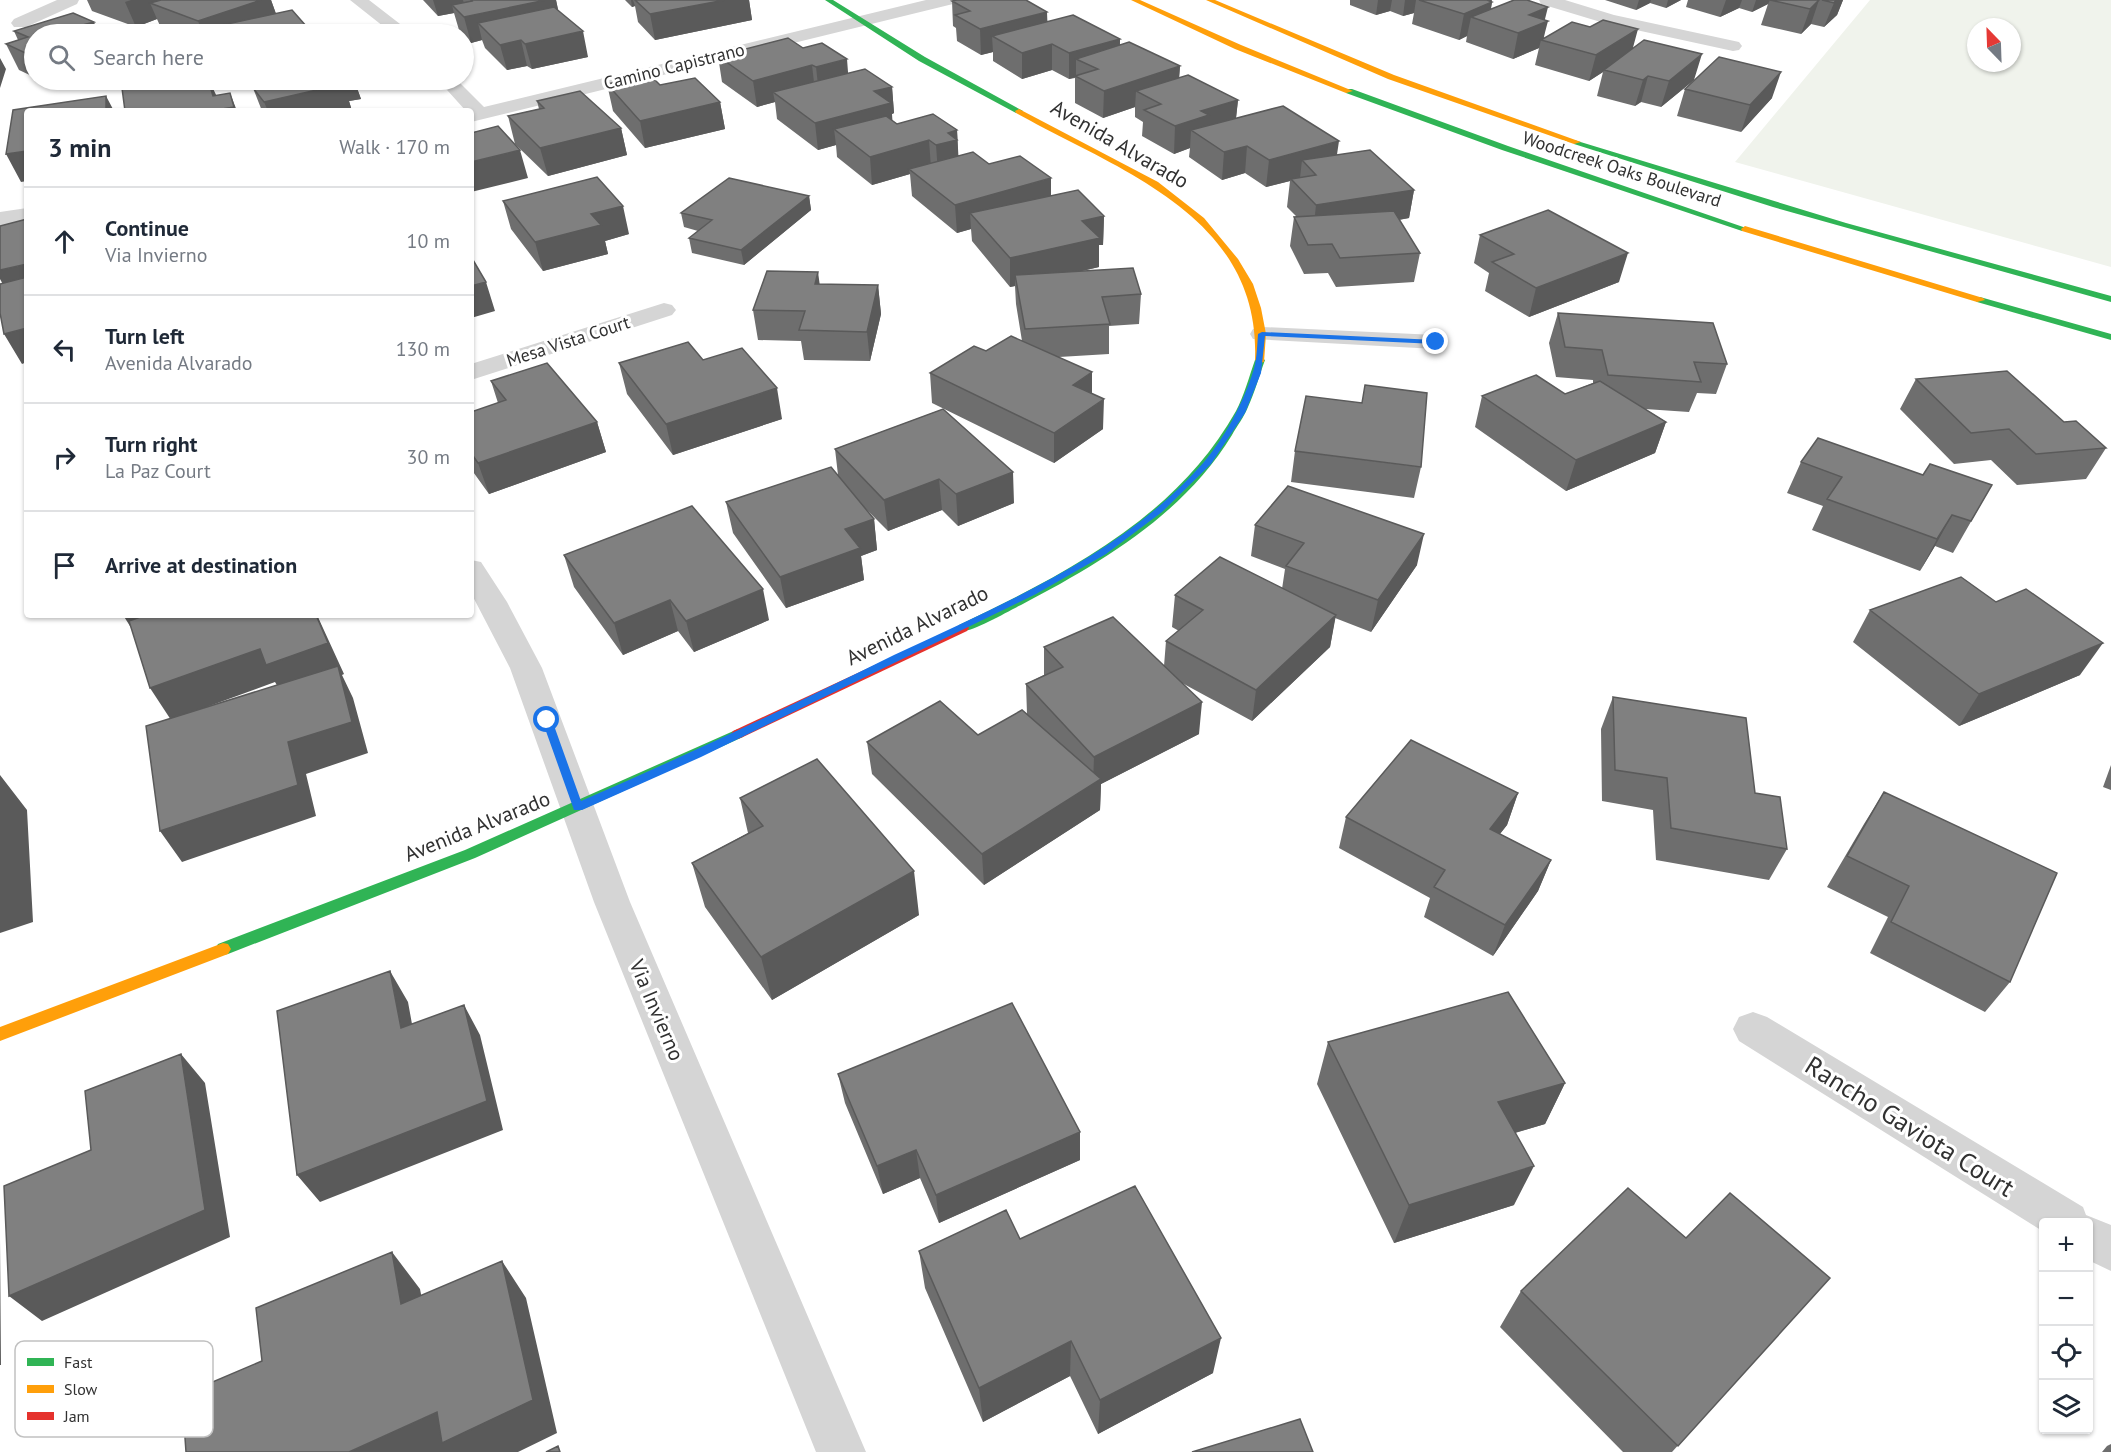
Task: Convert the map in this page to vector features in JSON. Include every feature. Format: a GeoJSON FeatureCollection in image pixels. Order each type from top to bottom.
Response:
{"type":"FeatureCollection","features":[{"type":"Feature","properties":{"kind":"main road","name":"Avenida Alvarado"},"geometry":{"type":"LineString","coordinates":[[0,1035],[464,856],[697,755],[1033,592],[1103,552],[1160,510],[1208,462],[1241,413],[1257,373],[1262,334],[1254,301],[1238,266],[1216,235],[1193,211],[1160,187],[987,96],[828,0]]}},
{"type":"Feature","properties":{"kind":"main road","name":"Woodcreek Oaks Boulevard"},"geometry":{"type":"LineString","coordinates":[[1134,0],[1228,43],[1352,93],[1523,155],[1687,210],[2111,337]]}},
{"type":"Feature","properties":{"kind":"main road","name":"Woodcreek Oaks Boulevard"},"geometry":{"type":"LineString","coordinates":[[1209,0],[1391,77],[1682,178],[1838,224],[2111,299]]}},
{"type":"Feature","properties":{"kind":"street"},"geometry":{"type":"LineString","coordinates":[[20,23],[71,0]]}},
{"type":"Feature","properties":{"kind":"street"},"geometry":{"type":"LineString","coordinates":[[358,0],[390,24]]}},
{"type":"Feature","properties":{"kind":"street","name":"Camino Capistrano"},"geometry":{"type":"LineString","coordinates":[[476,115],[947,0]]}},
{"type":"Feature","properties":{"kind":"street"},"geometry":{"type":"LineString","coordinates":[[1547,0],[1610,19],[1733,46]]}},
{"type":"Feature","properties":{"kind":"street"},"geometry":{"type":"LineString","coordinates":[[455,90],[470,108]]}},
{"type":"Feature","properties":{"kind":"street"},"geometry":{"type":"LineString","coordinates":[[0,219],[24,215]]}},
{"type":"Feature","properties":{"kind":"street","name":"Mesa Vista Court"},"geometry":{"type":"LineString","coordinates":[[474,371],[664,310]]}},
{"type":"Feature","properties":{"kind":"street"},"geometry":{"type":"LineString","coordinates":[[1262,334],[1436,342]]}},
{"type":"Feature","properties":{"kind":"street","name":"Via Invierno"},"geometry":{"type":"LineString","coordinates":[[474,574],[492,602],[526,668],[612,902],[841,1452]]}},
{"type":"Feature","properties":{"kind":"street","name":"Rancho Gaviota Court"},"geometry":{"type":"LineString","coordinates":[[1753,1029],[2060,1218]]}},
{"type":"Feature","properties":{"kind":"street"},"geometry":{"type":"LineString","coordinates":[[2093,1239],[2111,1250]]}},
{"type":"Feature","properties":{"kind":"shaded area"},"geometry":{"type":"Polygon","coordinates":[[[1870,0],[2111,0],[2111,267],[1735,162],[1870,0]]]}},
{"type":"Feature","properties":{"kind":"building"},"geometry":{"type":"Polygon","coordinates":[[[161,0],[261,0],[198,21],[150,3],[161,0]]]}},
{"type":"Feature","properties":{"kind":"building"},"geometry":{"type":"Polygon","coordinates":[[[471,0],[546,0],[464,17],[452,5],[471,0]]]}},
{"type":"Feature","properties":{"kind":"building"},"geometry":{"type":"Polygon","coordinates":[[[635,0],[725,0],[650,14],[635,0]]]}},
{"type":"Feature","properties":{"kind":"building"},"geometry":{"type":"Polygon","coordinates":[[[1026,0],[1047,12],[980,29],[955,15],[970,11],[952,1],[1026,0]]]}},
{"type":"Feature","properties":{"kind":"building"},"geometry":{"type":"Polygon","coordinates":[[[1419,0],[1487,0],[1492,2],[1464,14],[1419,0]]]}},
{"type":"Feature","properties":{"kind":"building"},"geometry":{"type":"Polygon","coordinates":[[[1514,0],[1527,0],[1548,7],[1529,15],[1548,21],[1518,33],[1471,17],[1514,0]]]}},
{"type":"Feature","properties":{"kind":"building"},"geometry":{"type":"Polygon","coordinates":[[[1770,0],[1819,0],[1810,9],[1770,0]]]}},
{"type":"Feature","properties":{"kind":"building"},"geometry":{"type":"Polygon","coordinates":[[[554,7],[583,31],[525,44],[521,40],[500,45],[478,23],[554,7]]]}},
{"type":"Feature","properties":{"kind":"building"},"geometry":{"type":"Polygon","coordinates":[[[292,10],[304,24],[227,24],[292,10]]]}},
{"type":"Feature","properties":{"kind":"building"},"geometry":{"type":"Polygon","coordinates":[[[73,13],[94,22],[87,24],[37,24],[73,13]]]}},
{"type":"Feature","properties":{"kind":"building"},"geometry":{"type":"Polygon","coordinates":[[[1073,15],[1120,39],[1069,53],[1052,44],[1022,53],[992,36],[1073,15]]]}},
{"type":"Feature","properties":{"kind":"building"},"geometry":{"type":"Polygon","coordinates":[[[1603,20],[1638,29],[1596,55],[1541,40],[1572,22],[1590,27],[1603,20]]]}},
{"type":"Feature","properties":{"kind":"building"},"geometry":{"type":"Polygon","coordinates":[[[24,28],[24,35],[14,31],[24,28]]]}},
{"type":"Feature","properties":{"kind":"building"},"geometry":{"type":"Polygon","coordinates":[[[24,38],[24,52],[6,44],[24,38]]]}},
{"type":"Feature","properties":{"kind":"building"},"geometry":{"type":"Polygon","coordinates":[[[788,38],[803,48],[822,43],[847,59],[816,67],[812,65],[753,81],[718,56],[788,38]]]}},
{"type":"Feature","properties":{"kind":"building"},"geometry":{"type":"Polygon","coordinates":[[[1644,40],[1702,54],[1669,81],[1648,76],[1643,80],[1604,70],[1644,40]]]}},
{"type":"Feature","properties":{"kind":"building"},"geometry":{"type":"Polygon","coordinates":[[[1129,42],[1180,66],[1104,91],[1075,76],[1098,69],[1076,59],[1129,42]]]}},
{"type":"Feature","properties":{"kind":"building"},"geometry":{"type":"Polygon","coordinates":[[[1719,57],[1781,72],[1750,105],[1685,89],[1719,57]]]}},
{"type":"Feature","properties":{"kind":"building"},"geometry":{"type":"Polygon","coordinates":[[[865,69],[892,87],[874,91],[891,103],[815,123],[773,92],[865,69]]]}},
{"type":"Feature","properties":{"kind":"building"},"geometry":{"type":"Polygon","coordinates":[[[650,75],[660,85],[695,78],[720,102],[640,121],[607,84],[650,75]]]}},
{"type":"Feature","properties":{"kind":"building"},"geometry":{"type":"Polygon","coordinates":[[[1188,75],[1238,100],[1201,111],[1209,115],[1175,126],[1144,110],[1161,104],[1136,91],[1188,75]]]}},
{"type":"Feature","properties":{"kind":"building"},"geometry":{"type":"Polygon","coordinates":[[[122,90],[211,90],[213,96],[230,93],[234,107],[228,108],[125,108],[122,90]]]}},
{"type":"Feature","properties":{"kind":"building"},"geometry":{"type":"Polygon","coordinates":[[[255,90],[317,90],[264,102],[255,90]]]}},
{"type":"Feature","properties":{"kind":"building"},"geometry":{"type":"Polygon","coordinates":[[[580,91],[621,128],[540,148],[508,116],[544,108],[537,101],[580,91]]]}},
{"type":"Feature","properties":{"kind":"building"},"geometry":{"type":"Polygon","coordinates":[[[106,96],[106,108],[26,108],[106,96]]]}},
{"type":"Feature","properties":{"kind":"building"},"geometry":{"type":"Polygon","coordinates":[[[1283,106],[1339,141],[1269,160],[1247,146],[1224,152],[1191,130],[1283,106]]]}},
{"type":"Feature","properties":{"kind":"building"},"geometry":{"type":"Polygon","coordinates":[[[24,108],[24,151],[6,154],[13,110],[24,108]]]}},
{"type":"Feature","properties":{"kind":"building"},"geometry":{"type":"Polygon","coordinates":[[[933,114],[957,130],[948,133],[957,140],[936,145],[929,140],[870,157],[834,129],[886,116],[897,124],[933,114]]]}},
{"type":"Feature","properties":{"kind":"building"},"geometry":{"type":"Polygon","coordinates":[[[498,126],[520,150],[474,161],[474,132],[498,126]]]}},
{"type":"Feature","properties":{"kind":"building"},"geometry":{"type":"Polygon","coordinates":[[[1370,150],[1414,190],[1316,205],[1291,179],[1316,175],[1302,160],[1370,150]]]}},
{"type":"Feature","properties":{"kind":"building"},"geometry":{"type":"Polygon","coordinates":[[[973,152],[989,164],[1020,156],[1051,178],[955,205],[909,169],[973,152]]]}},
{"type":"Feature","properties":{"kind":"building"},"geometry":{"type":"Polygon","coordinates":[[[597,177],[623,206],[591,214],[601,225],[535,242],[503,201],[597,177]]]}},
{"type":"Feature","properties":{"kind":"building"},"geometry":{"type":"Polygon","coordinates":[[[729,178],[809,196],[741,250],[689,238],[712,220],[681,213],[729,178]]]}},
{"type":"Feature","properties":{"kind":"building"},"geometry":{"type":"Polygon","coordinates":[[[1078,190],[1104,216],[1082,221],[1100,238],[1010,258],[970,213],[1078,190]]]}},
{"type":"Feature","properties":{"kind":"building"},"geometry":{"type":"Polygon","coordinates":[[[1548,210],[1628,253],[1536,288],[1492,262],[1514,254],[1480,235],[1548,210]]]}},
{"type":"Feature","properties":{"kind":"building"},"geometry":{"type":"Polygon","coordinates":[[[1394,211],[1420,253],[1340,258],[1332,244],[1308,245],[1294,217],[1394,211]]]}},
{"type":"Feature","properties":{"kind":"building"},"geometry":{"type":"Polygon","coordinates":[[[24,220],[24,265],[0,270],[0,226],[24,220]]]}},
{"type":"Feature","properties":{"kind":"building"},"geometry":{"type":"Polygon","coordinates":[[[474,262],[486,282],[474,285],[474,262]]]}},
{"type":"Feature","properties":{"kind":"building"},"geometry":{"type":"Polygon","coordinates":[[[1133,268],[1141,294],[1102,297],[1110,324],[1025,329],[1015,275],[1133,268]]]}},
{"type":"Feature","properties":{"kind":"building"},"geometry":{"type":"Polygon","coordinates":[[[767,271],[818,272],[815,284],[878,285],[867,332],[799,330],[805,311],[753,310],[767,271]]]}},
{"type":"Feature","properties":{"kind":"building"},"geometry":{"type":"Polygon","coordinates":[[[24,278],[24,329],[4,334],[0,313],[0,284],[24,278]]]}},
{"type":"Feature","properties":{"kind":"building"},"geometry":{"type":"Polygon","coordinates":[[[1558,313],[1713,323],[1727,364],[1694,362],[1701,382],[1608,375],[1602,350],[1565,347],[1558,313]]]}},
{"type":"Feature","properties":{"kind":"building"},"geometry":{"type":"Polygon","coordinates":[[[1011,336],[1092,372],[1073,385],[1104,399],[1054,433],[930,373],[974,346],[986,351],[1011,336]]]}},
{"type":"Feature","properties":{"kind":"building"},"geometry":{"type":"Polygon","coordinates":[[[688,342],[703,360],[742,348],[777,388],[666,424],[619,363],[688,342]]]}},
{"type":"Feature","properties":{"kind":"building"},"geometry":{"type":"Polygon","coordinates":[[[547,363],[597,422],[478,463],[474,457],[474,411],[506,400],[491,381],[547,363]]]}},
{"type":"Feature","properties":{"kind":"building"},"geometry":{"type":"Polygon","coordinates":[[[2007,371],[2064,422],[2076,421],[2106,448],[2036,454],[2009,429],[1971,433],[1916,379],[2007,371]]]}},
{"type":"Feature","properties":{"kind":"building"},"geometry":{"type":"Polygon","coordinates":[[[1536,375],[1565,394],[1600,381],[1666,422],[1576,460],[1482,396],[1536,375]]]}},
{"type":"Feature","properties":{"kind":"building"},"geometry":{"type":"Polygon","coordinates":[[[1365,385],[1427,393],[1421,467],[1295,451],[1306,396],[1362,403],[1365,385]]]}},
{"type":"Feature","properties":{"kind":"building"},"geometry":{"type":"Polygon","coordinates":[[[943,409],[1013,472],[956,494],[939,479],[884,500],[835,449],[943,409]]]}},
{"type":"Feature","properties":{"kind":"building"},"geometry":{"type":"Polygon","coordinates":[[[1818,438],[1923,475],[1930,464],[1992,485],[1971,521],[1952,515],[1937,539],[1827,499],[1842,477],[1801,462],[1818,438]]]}},
{"type":"Feature","properties":{"kind":"building"},"geometry":{"type":"Polygon","coordinates":[[[831,467],[874,519],[845,529],[860,548],[780,577],[726,502],[831,467]]]}},
{"type":"Feature","properties":{"kind":"building"},"geometry":{"type":"Polygon","coordinates":[[[1288,486],[1424,534],[1378,600],[1286,566],[1304,543],[1255,525],[1288,486]]]}},
{"type":"Feature","properties":{"kind":"building"},"geometry":{"type":"Polygon","coordinates":[[[692,506],[763,589],[686,621],[670,600],[614,623],[564,555],[692,506]]]}},
{"type":"Feature","properties":{"kind":"building"},"geometry":{"type":"Polygon","coordinates":[[[1220,557],[1336,615],[1256,690],[1166,641],[1203,610],[1175,595],[1220,557]]]}},
{"type":"Feature","properties":{"kind":"building"},"geometry":{"type":"Polygon","coordinates":[[[1961,577],[1996,602],[2026,589],[2103,643],[1979,694],[1870,610],[1961,577]]]}},
{"type":"Feature","properties":{"kind":"building"},"geometry":{"type":"Polygon","coordinates":[[[1113,617],[1202,702],[1094,757],[1026,684],[1063,667],[1044,647],[1113,617]]]}},
{"type":"Feature","properties":{"kind":"building"},"geometry":{"type":"Polygon","coordinates":[[[138,618],[317,618],[328,643],[266,665],[260,649],[150,688],[129,621],[138,618]]]}},
{"type":"Feature","properties":{"kind":"building"},"geometry":{"type":"Polygon","coordinates":[[[338,666],[352,722],[288,742],[298,785],[160,831],[146,726],[338,666]]]}},
{"type":"Feature","properties":{"kind":"building"},"geometry":{"type":"Polygon","coordinates":[[[1613,697],[1746,718],[1755,793],[1780,797],[1787,849],[1671,828],[1667,778],[1615,770],[1613,697]]]}},
{"type":"Feature","properties":{"kind":"building"},"geometry":{"type":"Polygon","coordinates":[[[940,701],[978,735],[1022,710],[1101,779],[982,854],[867,742],[940,701]]]}},
{"type":"Feature","properties":{"kind":"building"},"geometry":{"type":"Polygon","coordinates":[[[1411,740],[1518,793],[1490,829],[1551,860],[1505,925],[1434,887],[1445,870],[1346,817],[1411,740]]]}},
{"type":"Feature","properties":{"kind":"building"},"geometry":{"type":"Polygon","coordinates":[[[817,759],[914,871],[761,957],[692,863],[763,826],[740,798],[817,759]]]}},
{"type":"Feature","properties":{"kind":"building"},"geometry":{"type":"Polygon","coordinates":[[[1884,792],[2057,873],[2010,982],[1891,922],[1909,886],[1847,856],[1884,792]]]}},
{"type":"Feature","properties":{"kind":"building"},"geometry":{"type":"Polygon","coordinates":[[[390,971],[401,1028],[464,1005],[487,1101],[297,1175],[277,1011],[390,971]]]}},
{"type":"Feature","properties":{"kind":"building"},"geometry":{"type":"Polygon","coordinates":[[[1508,992],[1565,1083],[1498,1102],[1534,1166],[1409,1205],[1328,1042],[1508,992]]]}},
{"type":"Feature","properties":{"kind":"building"},"geometry":{"type":"Polygon","coordinates":[[[1012,1003],[1080,1132],[936,1195],[916,1150],[877,1166],[838,1074],[1012,1003]]]}},
{"type":"Feature","properties":{"kind":"building"},"geometry":{"type":"Polygon","coordinates":[[[181,1054],[205,1210],[9,1296],[4,1186],[91,1150],[85,1091],[181,1054]]]}},
{"type":"Feature","properties":{"kind":"building"},"geometry":{"type":"Polygon","coordinates":[[[1135,1186],[1221,1338],[1100,1400],[1071,1341],[979,1388],[919,1251],[1006,1210],[1020,1239],[1135,1186]]]}},
{"type":"Feature","properties":{"kind":"building"},"geometry":{"type":"Polygon","coordinates":[[[1628,1188],[1686,1238],[1730,1193],[1830,1278],[1678,1446],[1521,1291],[1628,1188]]]}},
{"type":"Feature","properties":{"kind":"building"},"geometry":{"type":"Polygon","coordinates":[[[392,1252],[401,1304],[502,1261],[533,1400],[442,1443],[437,1412],[349,1452],[186,1452],[185,1437],[213,1437],[213,1382],[262,1361],[256,1308],[392,1252]]]}},
{"type":"Feature","properties":{"kind":"building"},"geometry":{"type":"Polygon","coordinates":[[[1300,1419],[1313,1452],[1192,1452],[1300,1419]]]}},
{"type":"Feature","properties":{"kind":"building"},"geometry":{"type":"Polygon","coordinates":[[[558,1446],[560,1452],[546,1452],[558,1446]]]}},
{"type":"Feature","properties":{"kind":"traffic: fast"},"geometry":{"type":"LineString","coordinates":[[828,0],[922,59],[1019,111]]}},
{"type":"Feature","properties":{"kind":"traffic: fast"},"geometry":{"type":"LineString","coordinates":[[1349,91],[1505,148],[1745,229]]}},
{"type":"Feature","properties":{"kind":"traffic: fast"},"geometry":{"type":"LineString","coordinates":[[1577,142],[1776,205],[2111,299]]}},
{"type":"Feature","properties":{"kind":"traffic: fast"},"geometry":{"type":"LineString","coordinates":[[1980,300],[2111,337]]}},
{"type":"Feature","properties":{"kind":"traffic: fast"},"geometry":{"type":"LineString","coordinates":[[963,628],[1054,582],[1099,555],[1143,525],[1182,491],[1216,453],[1242,409],[1260,360]]}},
{"type":"Feature","properties":{"kind":"traffic: fast"},"geometry":{"type":"LineString","coordinates":[[223,949],[470,854],[738,734]]}},
{"type":"Feature","properties":{"kind":"traffic: slow"},"geometry":{"type":"LineString","coordinates":[[1134,0],[1238,47],[1349,91]]}},
{"type":"Feature","properties":{"kind":"traffic: slow"},"geometry":{"type":"LineString","coordinates":[[1209,0],[1391,77],[1577,142]]}},
{"type":"Feature","properties":{"kind":"traffic: slow"},"geometry":{"type":"LineString","coordinates":[[1019,111],[1155,184],[1181,202],[1201,220],[1235,261],[1248,284],[1257,308],[1261,334],[1260,360]]}},
{"type":"Feature","properties":{"kind":"traffic: slow"},"geometry":{"type":"LineString","coordinates":[[1745,229],[1980,300]]}},
{"type":"Feature","properties":{"kind":"traffic: slow"},"geometry":{"type":"LineString","coordinates":[[0,1034],[223,949]]}},
{"type":"Feature","properties":{"kind":"traffic: jam"},"geometry":{"type":"LineString","coordinates":[[738,734],[963,628]]}},
{"type":"Feature","properties":{"kind":"route"},"geometry":{"type":"LineString","coordinates":[[547,720],[578,807],[697,755],[1033,592],[1103,552],[1160,510],[1208,462],[1241,413],[1257,373],[1262,334],[1436,342]]}}]}
